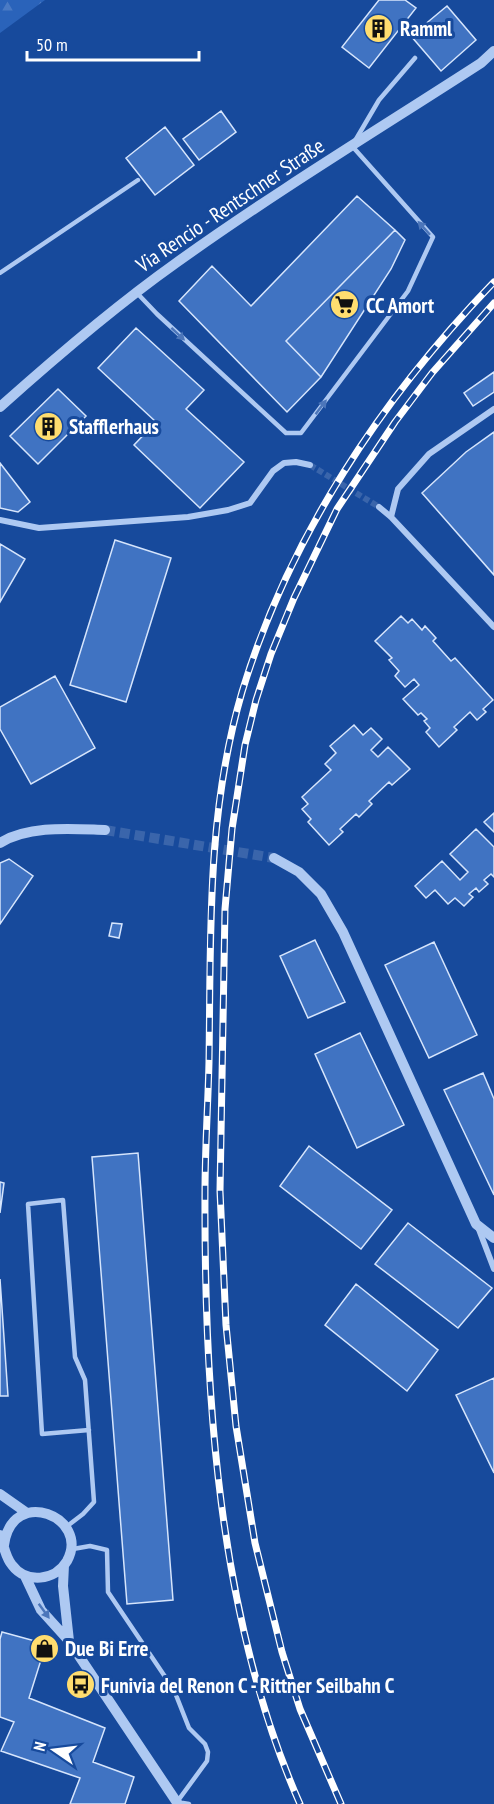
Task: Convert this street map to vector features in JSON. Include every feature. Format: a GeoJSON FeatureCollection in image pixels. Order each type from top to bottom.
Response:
{"type":"FeatureCollection","features":[{"type":"Feature","properties":{"kind":"street","name":"Via Rencio - Rentschner Straße"},"geometry":{"type":"LineString","coordinates":[[0,407],[77,338],[175,263],[481,63],[494,51]]}},
{"type":"Feature","properties":{"kind":"street"},"geometry":{"type":"LineString","coordinates":[[391,517],[398,489],[429,454],[494,409]]}},
{"type":"Feature","properties":{"kind":"street"},"geometry":{"type":"LineString","coordinates":[[0,520],[39,528],[188,517],[228,510],[250,503],[273,471],[284,463],[296,462],[310,465]]}},
{"type":"Feature","properties":{"kind":"street"},"geometry":{"type":"LineString","coordinates":[[379,507],[494,627]]}},
{"type":"Feature","properties":{"kind":"street"},"geometry":{"type":"LineString","coordinates":[[0,843],[8,838],[51,829],[105,830]]}},
{"type":"Feature","properties":{"kind":"street"},"geometry":{"type":"LineString","coordinates":[[274,858],[299,872],[321,894],[343,932],[476,1224],[494,1269]]}},
{"type":"Feature","properties":{"kind":"street"},"geometry":{"type":"LineString","coordinates":[[476,1224],[494,1238]]}},
{"type":"Feature","properties":{"kind":"street"},"geometry":{"type":"LineString","coordinates":[[0,1494],[27,1513]]}},
{"type":"Feature","properties":{"kind":"street"},"geometry":{"type":"LineString","coordinates":[[64,1565],[56,1573],[46,1577],[35,1578],[16,1571],[3,1549],[10,1526],[17,1518],[37,1511],[49,1513],[58,1518],[66,1527],[71,1549],[64,1565],[63,1586],[69,1641]]}},
{"type":"Feature","properties":{"kind":"street"},"geometry":{"type":"LineString","coordinates":[[25,1576],[41,1610],[69,1641],[177,1804]]}},
{"type":"Feature","properties":{"kind":"lane"},"geometry":{"type":"LineString","coordinates":[[136,293],[286,433],[301,433],[408,291],[432,237],[352,146],[379,100],[415,58]]}},
{"type":"Feature","properties":{"kind":"lane"},"geometry":{"type":"LineString","coordinates":[[0,273],[138,180]]}},
{"type":"Feature","properties":{"kind":"lane"},"geometry":{"type":"LineString","coordinates":[[66,1527],[94,1502],[86,1380],[75,1357],[63,1200],[28,1204],[42,1434],[89,1430]]}},
{"type":"Feature","properties":{"kind":"lane"},"geometry":{"type":"LineString","coordinates":[[71,1549],[90,1546],[107,1550],[108,1592],[174,1690],[189,1728],[205,1744],[208,1752],[207,1761],[177,1804]]}},
{"type":"Feature","properties":{"kind":"lane"},"geometry":{"type":"LineString","coordinates":[[177,1804],[189,1804]]}},
{"type":"Feature","properties":{"kind":"green space"},"geometry":{"type":"Polygon","coordinates":[[[0,0],[45,0],[0,33],[0,0]]]}},
{"type":"Feature","properties":{"kind":"building","name":"Ramml"},"geometry":{"type":"Polygon","coordinates":[[[379,0],[405,0],[416,8],[369,68],[342,47],[379,0]]]}},
{"type":"Feature","properties":{"kind":"building"},"geometry":{"type":"Polygon","coordinates":[[[447,6],[476,40],[441,71],[411,36],[447,6]]]}},
{"type":"Feature","properties":{"kind":"building"},"geometry":{"type":"Polygon","coordinates":[[[221,111],[236,132],[199,160],[183,139],[221,111]]]}},
{"type":"Feature","properties":{"kind":"building"},"geometry":{"type":"Polygon","coordinates":[[[165,127],[194,165],[155,195],[126,158],[165,127]]]}},
{"type":"Feature","properties":{"kind":"building"},"geometry":{"type":"Polygon","coordinates":[[[357,196],[395,230],[286,341],[321,377],[287,412],[179,301],[212,266],[251,306],[357,196]]]}},
{"type":"Feature","properties":{"kind":"building","name":"CC Amort"},"geometry":{"type":"Polygon","coordinates":[[[395,230],[405,240],[391,269],[321,377],[286,341],[395,230]]]}},
{"type":"Feature","properties":{"kind":"building"},"geometry":{"type":"Polygon","coordinates":[[[136,328],[204,390],[186,409],[244,462],[200,508],[134,445],[156,422],[98,368],[136,328]]]}},
{"type":"Feature","properties":{"kind":"building"},"geometry":{"type":"Polygon","coordinates":[[[494,372],[494,392],[473,406],[464,393],[494,372]]]}},
{"type":"Feature","properties":{"kind":"building","name":"Stafflerhaus"},"geometry":{"type":"Polygon","coordinates":[[[58,389],[86,416],[38,464],[10,436],[58,389]]]}},
{"type":"Feature","properties":{"kind":"building"},"geometry":{"type":"Polygon","coordinates":[[[494,432],[494,575],[422,493],[466,452],[494,432]]]}},
{"type":"Feature","properties":{"kind":"building"},"geometry":{"type":"Polygon","coordinates":[[[0,463],[30,502],[18,512],[0,508],[0,463]]]}},
{"type":"Feature","properties":{"kind":"building"},"geometry":{"type":"Polygon","coordinates":[[[115,540],[171,558],[126,702],[70,685],[115,540]]]}},
{"type":"Feature","properties":{"kind":"building"},"geometry":{"type":"Polygon","coordinates":[[[0,544],[25,559],[0,602],[0,544]]]}},
{"type":"Feature","properties":{"kind":"building"},"geometry":{"type":"Polygon","coordinates":[[[401,616],[408,623],[412,619],[422,630],[425,626],[436,638],[433,641],[451,661],[455,658],[493,700],[483,709],[486,712],[477,720],[470,712],[454,727],[457,730],[439,747],[426,732],[430,728],[424,721],[427,719],[421,713],[418,715],[403,699],[419,685],[414,679],[405,687],[395,676],[399,671],[389,660],[392,658],[375,641],[401,616]]]}},
{"type":"Feature","properties":{"kind":"building"},"geometry":{"type":"Polygon","coordinates":[[[55,676],[95,748],[31,784],[0,729],[0,707],[55,676]]]}},
{"type":"Feature","properties":{"kind":"building"},"geometry":{"type":"Polygon","coordinates":[[[354,725],[363,735],[371,728],[382,739],[371,750],[378,757],[388,747],[410,769],[392,785],[389,782],[369,801],[372,804],[359,817],[356,814],[340,829],[343,832],[329,845],[308,822],[311,819],[302,809],[308,804],[302,797],[331,770],[325,764],[336,753],[330,746],[354,725]]]}},
{"type":"Feature","properties":{"kind":"building"},"geometry":{"type":"Polygon","coordinates":[[[494,813],[494,832],[484,822],[494,813]]]}},
{"type":"Feature","properties":{"kind":"building"},"geometry":{"type":"Polygon","coordinates":[[[476,829],[494,847],[494,877],[491,874],[484,880],[488,884],[479,892],[476,888],[469,894],[473,897],[464,906],[455,898],[448,904],[435,890],[426,898],[415,886],[442,861],[460,880],[468,872],[450,854],[476,829]]]}},
{"type":"Feature","properties":{"kind":"building"},"geometry":{"type":"Polygon","coordinates":[[[9,859],[33,876],[0,924],[0,863],[9,859]]]}},
{"type":"Feature","properties":{"kind":"building"},"geometry":{"type":"Polygon","coordinates":[[[112,923],[122,924],[119,938],[109,936],[112,923]]]}},
{"type":"Feature","properties":{"kind":"building"},"geometry":{"type":"Polygon","coordinates":[[[315,940],[345,1002],[308,1018],[280,956],[315,940]]]}},
{"type":"Feature","properties":{"kind":"building"},"geometry":{"type":"Polygon","coordinates":[[[434,942],[477,1035],[429,1058],[385,965],[434,942]]]}},
{"type":"Feature","properties":{"kind":"building"},"geometry":{"type":"Polygon","coordinates":[[[360,1033],[404,1125],[357,1148],[315,1054],[360,1033]]]}},
{"type":"Feature","properties":{"kind":"building"},"geometry":{"type":"Polygon","coordinates":[[[483,1073],[494,1099],[494,1195],[444,1090],[483,1073]]]}},
{"type":"Feature","properties":{"kind":"building"},"geometry":{"type":"Polygon","coordinates":[[[309,1146],[392,1210],[361,1249],[280,1186],[309,1146]]]}},
{"type":"Feature","properties":{"kind":"building"},"geometry":{"type":"Polygon","coordinates":[[[138,1153],[173,1600],[127,1604],[92,1157],[138,1153]]]}},
{"type":"Feature","properties":{"kind":"building"},"geometry":{"type":"Polygon","coordinates":[[[0,1182],[4,1183],[0,1213],[0,1182]]]}},
{"type":"Feature","properties":{"kind":"building"},"geometry":{"type":"Polygon","coordinates":[[[408,1223],[492,1288],[458,1328],[375,1264],[408,1223]]]}},
{"type":"Feature","properties":{"kind":"building"},"geometry":{"type":"Polygon","coordinates":[[[0,1279],[8,1396],[0,1396],[0,1279]]]}},
{"type":"Feature","properties":{"kind":"building"},"geometry":{"type":"Polygon","coordinates":[[[356,1284],[438,1350],[407,1391],[325,1325],[356,1284]]]}},
{"type":"Feature","properties":{"kind":"building"},"geometry":{"type":"Polygon","coordinates":[[[494,1378],[494,1473],[456,1395],[494,1378]]]}},
{"type":"Feature","properties":{"kind":"building"},"geometry":{"type":"Polygon","coordinates":[[[2,1632],[46,1644],[29,1698],[105,1728],[93,1762],[134,1777],[125,1804],[70,1804],[80,1778],[1,1751],[14,1722],[0,1717],[0,1639],[2,1632]]]}},
{"type":"Feature","properties":{"kind":"tunnel"},"geometry":{"type":"LineString","coordinates":[[310,465],[379,507]]}},
{"type":"Feature","properties":{"kind":"tunnel"},"geometry":{"type":"LineString","coordinates":[[105,830],[274,858]]}},
{"type":"Feature","properties":{"kind":"railway"},"geometry":{"type":"LineString","coordinates":[[300,1804],[272,1733],[250,1658],[221,1504],[213,1425],[205,1268],[205,1176],[211,922],[216,830],[230,738],[242,692],[285,579],[344,472],[377,422],[414,373],[494,282]]}},
{"type":"Feature","properties":{"kind":"railway"},"geometry":{"type":"LineString","coordinates":[[341,1804],[300,1709],[282,1652],[255,1543],[236,1426],[226,1325],[220,1191],[225,909],[232,829],[245,745],[271,654],[294,598],[337,509],[395,422],[432,373],[494,303]]}},
{"type":"Feature","properties":{"kind":"place","name":"Ramml"},"geometry":{"type":"Point","coordinates":[379,28]}},
{"type":"Feature","properties":{"kind":"place","name":"CC Amort"},"geometry":{"type":"Point","coordinates":[345,305]}},
{"type":"Feature","properties":{"kind":"place","name":"Stafflerhaus"},"geometry":{"type":"Point","coordinates":[48,426]}},
{"type":"Feature","properties":{"kind":"place","name":"Due Bi Erre"},"geometry":{"type":"Point","coordinates":[44,1648]}},
{"type":"Feature","properties":{"kind":"place","name":"Funivia del Renon C - Rittner Seilbahn C"},"geometry":{"type":"Point","coordinates":[80,1685]}}]}
